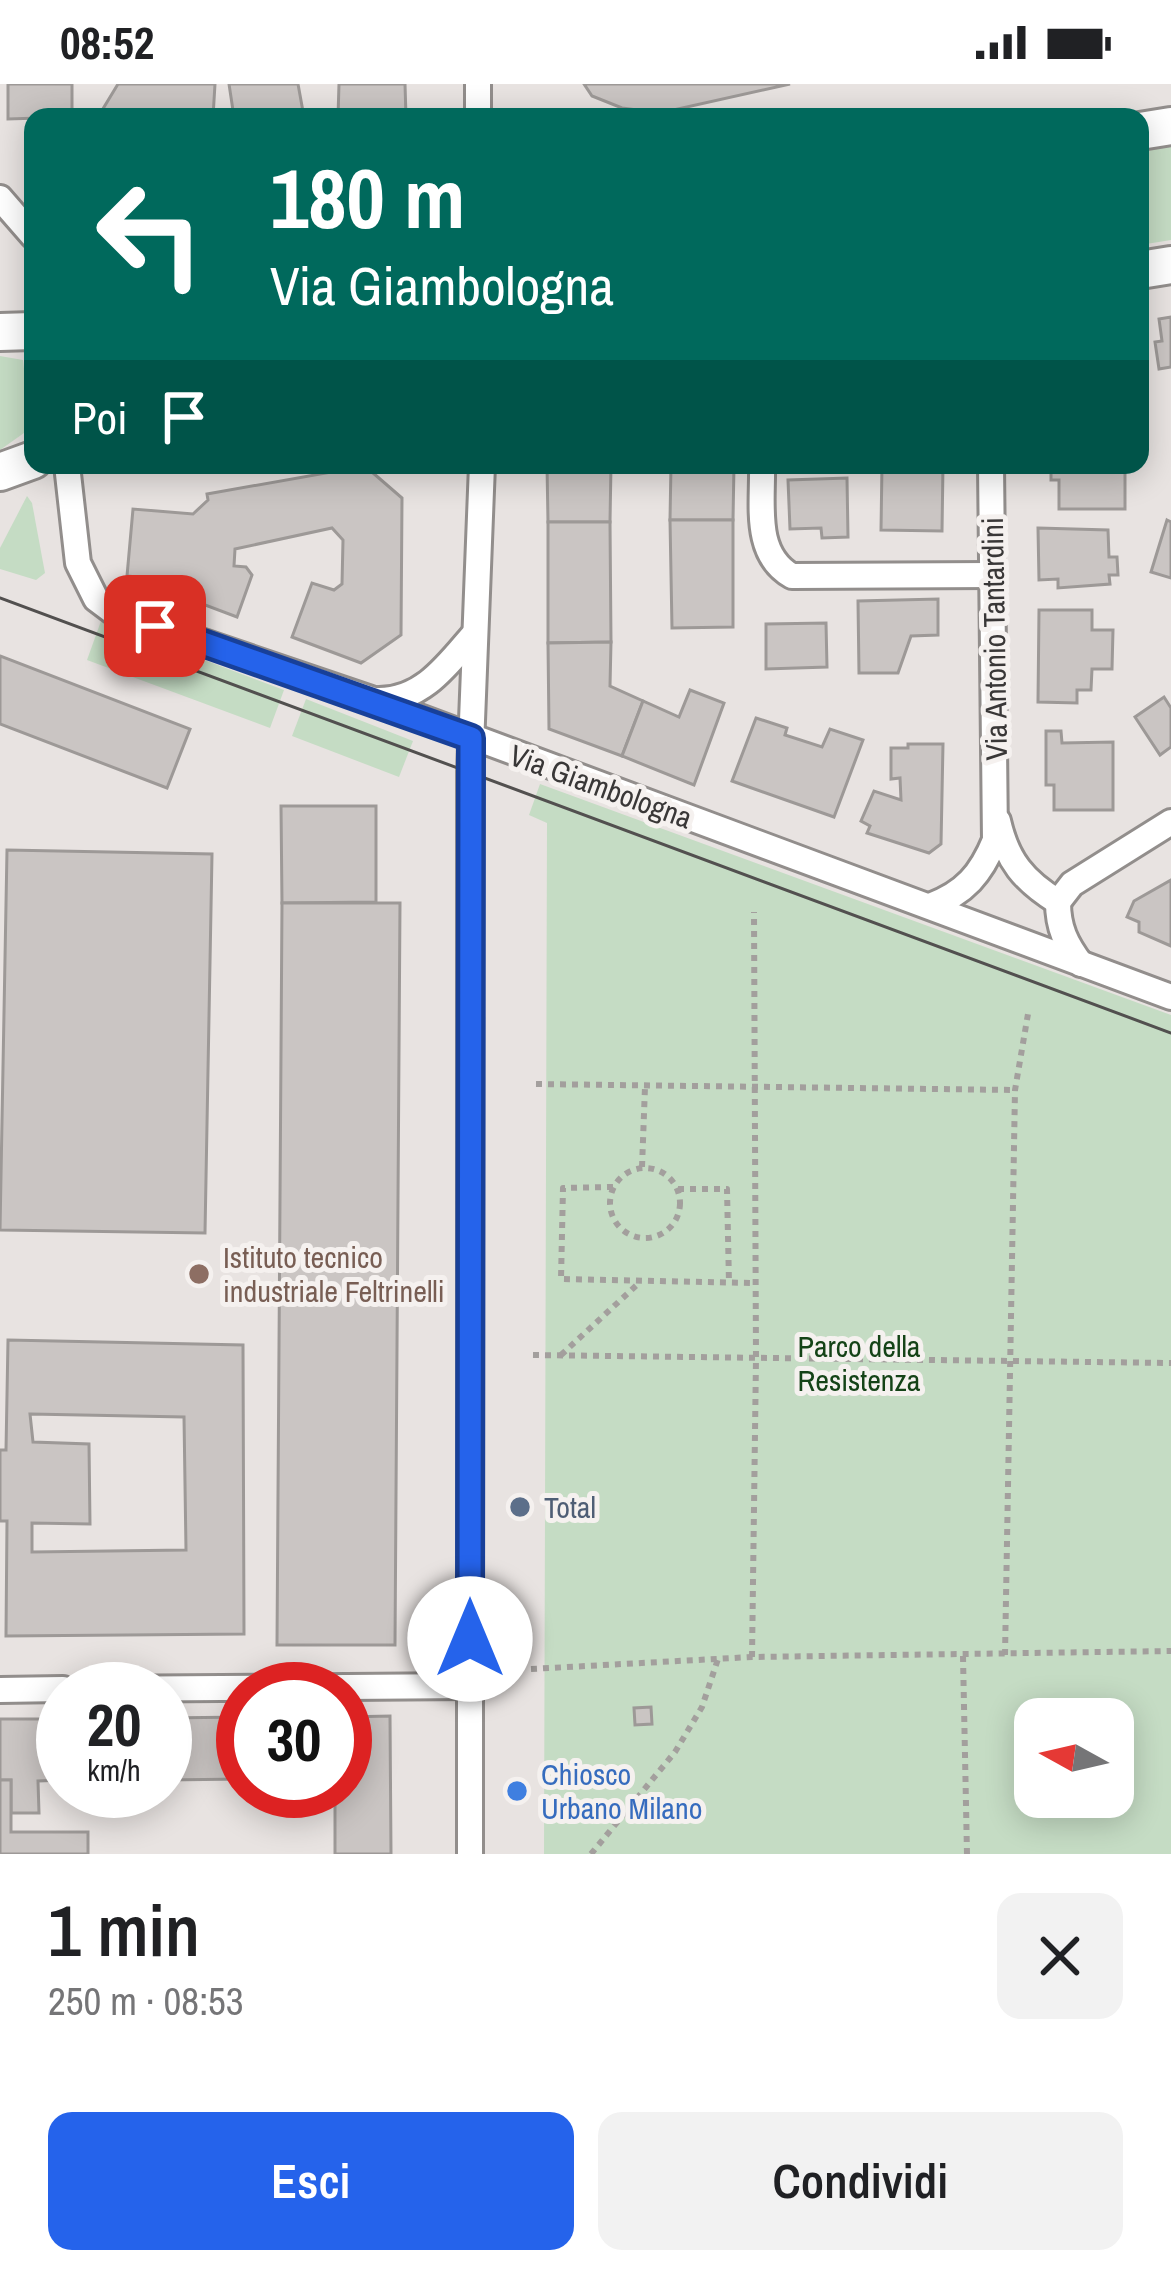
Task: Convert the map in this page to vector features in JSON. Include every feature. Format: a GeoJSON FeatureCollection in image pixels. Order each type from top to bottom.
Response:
{"type":"FeatureCollection","features":[{"type":"Feature","properties":{"kind":"street"},"geometry":{"type":"LineString","coordinates":[[0,198],[24,226]]}},
{"type":"Feature","properties":{"kind":"street","name":"Via Giambologna"},"geometry":{"type":"LineString","coordinates":[[68,474],[78,563],[96,599],[112,611],[371,700],[1171,997]]}},
{"type":"Feature","properties":{"kind":"street"},"geometry":{"type":"LineString","coordinates":[[470,1854],[471,738],[479,474]]}},
{"type":"Feature","properties":{"kind":"street"},"geometry":{"type":"LineString","coordinates":[[762,474],[764,544],[775,566],[792,576],[994,575]]}},
{"type":"Feature","properties":{"kind":"street","name":"Via Antonio Tantardini"},"geometry":{"type":"LineString","coordinates":[[930,906],[954,897],[984,866],[994,840],[991,474]]}},
{"type":"Feature","properties":{"kind":"street"},"geometry":{"type":"LineString","coordinates":[[371,700],[398,700],[421,688],[474,634]]}},
{"type":"Feature","properties":{"kind":"street","name":"Via Antonio Tantardini"},"geometry":{"type":"LineString","coordinates":[[997,814],[1004,848],[1016,869],[1058,902]]}},
{"type":"Feature","properties":{"kind":"street"},"geometry":{"type":"LineString","coordinates":[[1081,964],[1058,921],[1058,902],[1072,884],[1171,821]]}},
{"type":"Feature","properties":{"kind":"street"},"geometry":{"type":"LineString","coordinates":[[192,1688],[470,1686]]}},
{"type":"Feature","properties":{"kind":"street"},"geometry":{"type":"LineString","coordinates":[[0,1690],[36,1689]]}},
{"type":"Feature","properties":{"kind":"path"},"geometry":{"type":"LineString","coordinates":[[752,1657],[754,912]]}},
{"type":"Feature","properties":{"kind":"path"},"geometry":{"type":"LineString","coordinates":[[1005,1655],[1015,1090],[1028,1014]]}},
{"type":"Feature","properties":{"kind":"path"},"geometry":{"type":"LineString","coordinates":[[536,1084],[1015,1090]]}},
{"type":"Feature","properties":{"kind":"path"},"geometry":{"type":"LineString","coordinates":[[642,1167],[645,1085]]}},
{"type":"Feature","properties":{"kind":"path"},"geometry":{"type":"LineString","coordinates":[[642,1167],[663,1173],[677,1189],[679,1212],[666,1231],[644,1238],[622,1230],[610,1210],[613,1187],[625,1174],[642,1167]]}},
{"type":"Feature","properties":{"kind":"path"},"geometry":{"type":"LineString","coordinates":[[613,1187],[563,1188],[561,1280],[755,1283]]}},
{"type":"Feature","properties":{"kind":"path"},"geometry":{"type":"LineString","coordinates":[[677,1189],[727,1190],[729,1283]]}},
{"type":"Feature","properties":{"kind":"path"},"geometry":{"type":"LineString","coordinates":[[561,1355],[641,1281]]}},
{"type":"Feature","properties":{"kind":"path"},"geometry":{"type":"LineString","coordinates":[[533,1355],[1171,1363]]}},
{"type":"Feature","properties":{"kind":"path"},"geometry":{"type":"LineString","coordinates":[[531,1669],[752,1657],[1171,1651]]}},
{"type":"Feature","properties":{"kind":"path"},"geometry":{"type":"LineString","coordinates":[[963,1656],[967,1854]]}},
{"type":"Feature","properties":{"kind":"path"},"geometry":{"type":"LineString","coordinates":[[590,1854],[675,1753],[702,1707],[718,1659]]}},
{"type":"Feature","properties":{"kind":"green space"},"geometry":{"type":"Polygon","coordinates":[[[1171,146],[1171,240],[1149,244],[1149,150],[1171,146]]]}},
{"type":"Feature","properties":{"kind":"green space"},"geometry":{"type":"Polygon","coordinates":[[[0,356],[23,360],[24,433],[0,450],[0,356]]]}},
{"type":"Feature","properties":{"kind":"green space"},"geometry":{"type":"Polygon","coordinates":[[[27,496],[45,573],[36,580],[0,569],[0,548],[27,496]]]}},
{"type":"Feature","properties":{"kind":"green space"},"geometry":{"type":"Polygon","coordinates":[[[101,621],[284,690],[270,728],[87,660],[101,621]]]}},
{"type":"Feature","properties":{"kind":"green space"},"geometry":{"type":"Polygon","coordinates":[[[306,699],[413,741],[399,777],[292,736],[306,699]]]}},
{"type":"Feature","properties":{"kind":"green space","name":"Parco della Resistenza"},"geometry":{"type":"Polygon","coordinates":[[[540,784],[1171,1015],[1171,1854],[544,1854],[547,823],[529,815],[540,784]]]}},
{"type":"Feature","properties":{"kind":"building"},"geometry":{"type":"Polygon","coordinates":[[[8,84],[72,84],[72,108],[24,108],[24,118],[8,119],[8,84]]]}},
{"type":"Feature","properties":{"kind":"building"},"geometry":{"type":"Polygon","coordinates":[[[118,84],[215,84],[214,108],[103,108],[118,84]]]}},
{"type":"Feature","properties":{"kind":"building"},"geometry":{"type":"Polygon","coordinates":[[[229,84],[298,84],[302,108],[233,108],[229,84]]]}},
{"type":"Feature","properties":{"kind":"building"},"geometry":{"type":"Polygon","coordinates":[[[339,84],[405,84],[406,108],[338,108],[339,84]]]}},
{"type":"Feature","properties":{"kind":"building"},"geometry":{"type":"Polygon","coordinates":[[[584,84],[790,84],[682,108],[622,108],[592,96],[584,84]]]}},
{"type":"Feature","properties":{"kind":"building"},"geometry":{"type":"Polygon","coordinates":[[[1171,317],[1171,367],[1159,369],[1155,342],[1162,341],[1159,319],[1171,317]]]}},
{"type":"Feature","properties":{"kind":"building"},"geometry":{"type":"Polygon","coordinates":[[[320,474],[374,474],[402,498],[401,635],[361,663],[292,637],[312,583],[334,590],[342,584],[343,540],[332,528],[235,549],[234,566],[246,567],[252,575],[237,617],[197,602],[189,582],[127,576],[133,509],[193,514],[208,500],[207,494],[320,474]]]}},
{"type":"Feature","properties":{"kind":"building"},"geometry":{"type":"Polygon","coordinates":[[[547,474],[611,474],[610,522],[548,522],[547,474]]]}},
{"type":"Feature","properties":{"kind":"building"},"geometry":{"type":"Polygon","coordinates":[[[671,474],[734,474],[733,520],[670,520],[671,474]]]}},
{"type":"Feature","properties":{"kind":"building"},"geometry":{"type":"Polygon","coordinates":[[[882,474],[943,474],[942,531],[881,530],[882,474]]]}},
{"type":"Feature","properties":{"kind":"building"},"geometry":{"type":"Polygon","coordinates":[[[1051,474],[1125,474],[1125,509],[1059,509],[1059,480],[1051,480],[1051,474]]]}},
{"type":"Feature","properties":{"kind":"building"},"geometry":{"type":"Polygon","coordinates":[[[847,478],[848,537],[822,538],[821,528],[790,529],[788,480],[847,478]]]}},
{"type":"Feature","properties":{"kind":"building"},"geometry":{"type":"Polygon","coordinates":[[[670,520],[733,520],[733,627],[672,628],[670,520]]]}},
{"type":"Feature","properties":{"kind":"building"},"geometry":{"type":"Polygon","coordinates":[[[1167,520],[1171,522],[1171,578],[1151,572],[1167,520]]]}},
{"type":"Feature","properties":{"kind":"building"},"geometry":{"type":"Polygon","coordinates":[[[548,522],[610,522],[611,642],[548,643],[548,522]]]}},
{"type":"Feature","properties":{"kind":"building"},"geometry":{"type":"Polygon","coordinates":[[[1038,528],[1108,530],[1109,557],[1117,557],[1118,575],[1109,575],[1110,584],[1058,588],[1058,579],[1039,580],[1038,528]]]}},
{"type":"Feature","properties":{"kind":"building"},"geometry":{"type":"Polygon","coordinates":[[[938,599],[938,635],[911,636],[898,673],[859,673],[858,601],[938,599]]]}},
{"type":"Feature","properties":{"kind":"building"},"geometry":{"type":"Polygon","coordinates":[[[1039,610],[1092,610],[1092,630],[1113,630],[1112,669],[1092,669],[1091,690],[1077,690],[1077,703],[1038,702],[1039,610]]]}},
{"type":"Feature","properties":{"kind":"building"},"geometry":{"type":"Polygon","coordinates":[[[826,623],[827,667],[766,669],[766,624],[826,623]]]}},
{"type":"Feature","properties":{"kind":"building"},"geometry":{"type":"Polygon","coordinates":[[[611,642],[610,686],[643,701],[622,756],[549,729],[548,643],[611,642]]]}},
{"type":"Feature","properties":{"kind":"building"},"geometry":{"type":"Polygon","coordinates":[[[0,656],[190,729],[167,788],[0,724],[0,656]]]}},
{"type":"Feature","properties":{"kind":"building"},"geometry":{"type":"Polygon","coordinates":[[[690,690],[724,703],[694,785],[622,756],[643,701],[679,717],[690,690]]]}},
{"type":"Feature","properties":{"kind":"building"},"geometry":{"type":"Polygon","coordinates":[[[1164,697],[1171,708],[1171,747],[1160,755],[1135,717],[1164,697]]]}},
{"type":"Feature","properties":{"kind":"building"},"geometry":{"type":"Polygon","coordinates":[[[756,718],[787,728],[785,735],[822,747],[830,729],[863,740],[834,817],[732,781],[756,718]]]}},
{"type":"Feature","properties":{"kind":"building"},"geometry":{"type":"Polygon","coordinates":[[[1046,731],[1061,731],[1062,743],[1113,742],[1113,810],[1054,810],[1054,785],[1046,785],[1046,731]]]}},
{"type":"Feature","properties":{"kind":"building"},"geometry":{"type":"Polygon","coordinates":[[[908,744],[943,744],[941,844],[929,853],[867,833],[870,826],[861,821],[874,791],[901,800],[900,778],[891,779],[891,748],[908,748],[908,744]]]}},
{"type":"Feature","properties":{"kind":"building"},"geometry":{"type":"Polygon","coordinates":[[[281,806],[376,806],[376,902],[282,903],[281,806]]]}},
{"type":"Feature","properties":{"kind":"building"},"geometry":{"type":"Polygon","coordinates":[[[7,850],[212,854],[205,1233],[0,1230],[7,850]]]}},
{"type":"Feature","properties":{"kind":"building"},"geometry":{"type":"Polygon","coordinates":[[[1171,880],[1171,946],[1139,932],[1139,922],[1127,917],[1134,901],[1171,880]]]}},
{"type":"Feature","properties":{"kind":"building"},"geometry":{"type":"Polygon","coordinates":[[[282,903],[400,903],[395,1645],[277,1645],[282,903]]]}},
{"type":"Feature","properties":{"kind":"building"},"geometry":{"type":"Polygon","coordinates":[[[8,1340],[243,1345],[244,1634],[6,1636],[7,1521],[0,1521],[0,1450],[6,1450],[8,1340]],[[30,1414],[33,1442],[89,1444],[90,1524],[32,1523],[32,1552],[186,1550],[184,1417],[30,1414]]]}},
{"type":"Feature","properties":{"kind":"building"},"geometry":{"type":"Polygon","coordinates":[[[651,1707],[652,1724],[635,1725],[634,1708],[651,1707]]]}},
{"type":"Feature","properties":{"kind":"building"},"geometry":{"type":"Polygon","coordinates":[[[372,1716],[390,1716],[391,1854],[335,1854],[335,1818],[372,1818],[372,1716]]]}},
{"type":"Feature","properties":{"kind":"building"},"geometry":{"type":"Polygon","coordinates":[[[216,1717],[216,1779],[192,1780],[192,1718],[216,1717]]]}},
{"type":"Feature","properties":{"kind":"building"},"geometry":{"type":"Polygon","coordinates":[[[0,1719],[36,1719],[36,1813],[11,1813],[11,1780],[0,1780],[0,1719]]]}},
{"type":"Feature","properties":{"kind":"building"},"geometry":{"type":"Polygon","coordinates":[[[0,1780],[11,1780],[11,1832],[88,1832],[88,1854],[0,1854],[0,1780]]]}},
{"type":"Feature","properties":{"kind":"tram line"},"geometry":{"type":"LineString","coordinates":[[0,598],[1171,1033]]}},
{"type":"Feature","properties":{"kind":"place","name":"Istituto tecnico industriale Feltrinelli"},"geometry":{"type":"Point","coordinates":[199,1274]}},
{"type":"Feature","properties":{"kind":"place","name":"Total"},"geometry":{"type":"Point","coordinates":[520,1507]}},
{"type":"Feature","properties":{"kind":"place","name":"Chiosco Urbano Milano"},"geometry":{"type":"Point","coordinates":[517,1791]}},
{"type":"Feature","properties":{"kind":"route"},"geometry":{"type":"LineString","coordinates":[[155,626],[471,738],[470,1639]]}}]}
